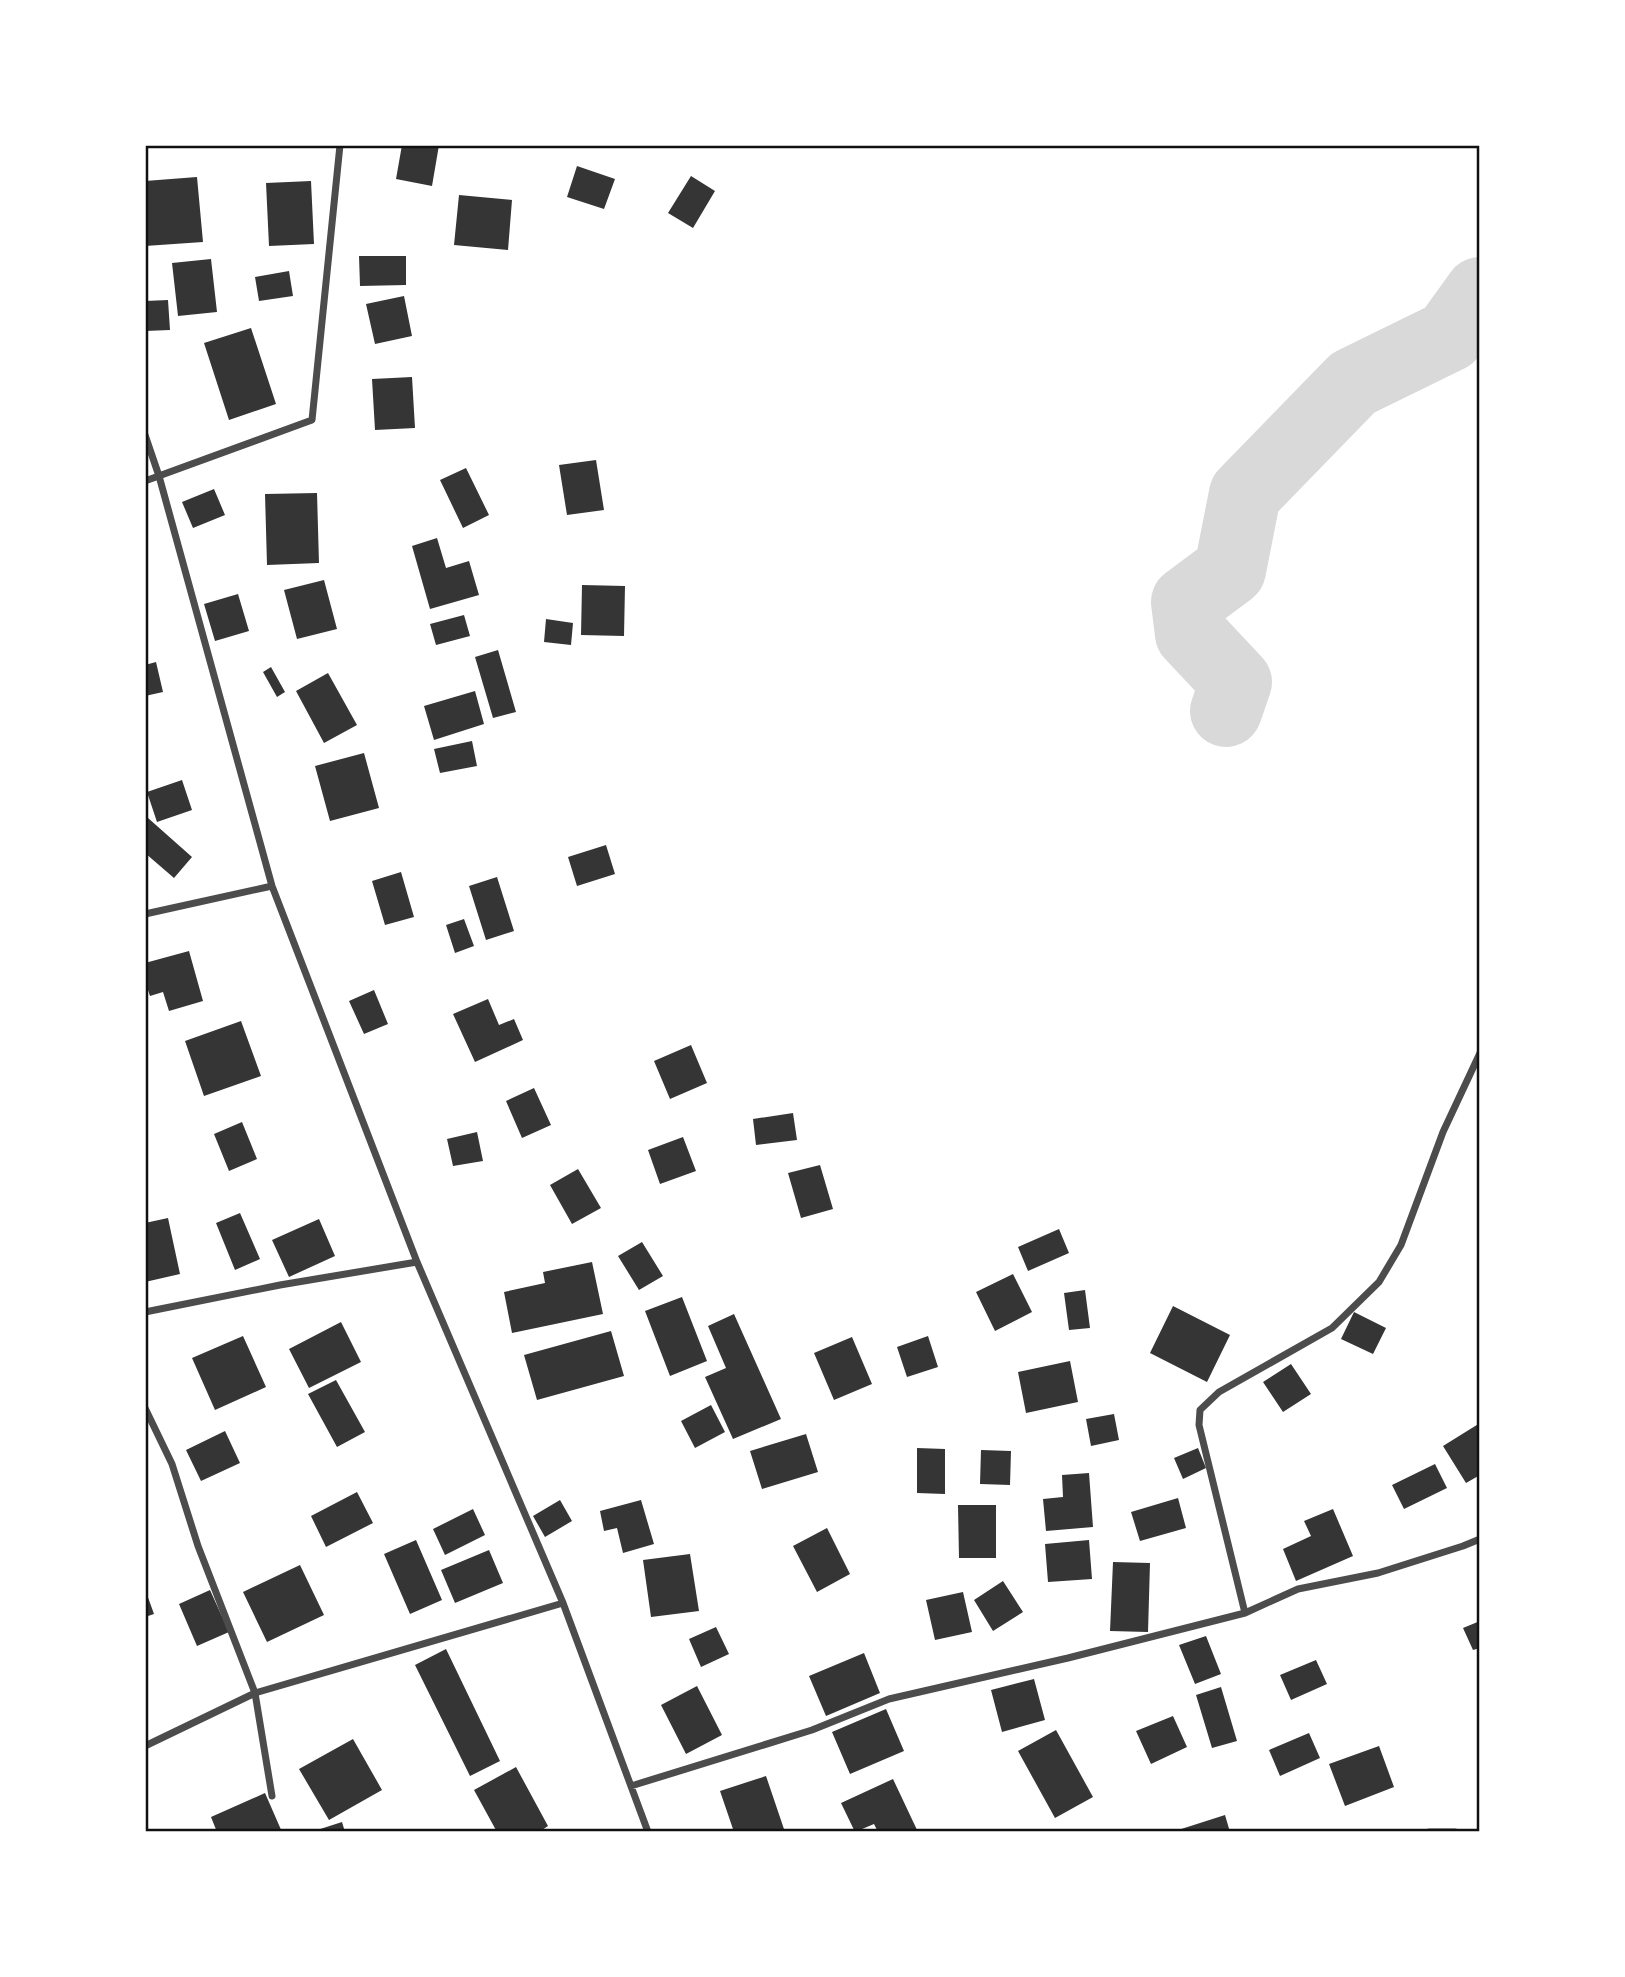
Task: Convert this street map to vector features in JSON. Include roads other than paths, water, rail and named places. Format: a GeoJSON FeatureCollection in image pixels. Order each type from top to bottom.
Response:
{"type":"FeatureCollection","features":[{"type":"Feature","properties":{"kind":"street"},"geometry":{"type":"LineString","coordinates":[[145,481],[312,420],[340,145]]}},
{"type":"Feature","properties":{"kind":"street"},"geometry":{"type":"LineString","coordinates":[[145,435],[159,476],[272,886],[417,1262],[563,1603],[648,1832]]}},
{"type":"Feature","properties":{"kind":"street"},"geometry":{"type":"LineString","coordinates":[[145,915],[272,886]]}},
{"type":"Feature","properties":{"kind":"street"},"geometry":{"type":"LineString","coordinates":[[1245,1613],[1199,1426],[1200,1409],[1219,1392],[1332,1328],[1378,1282],[1401,1245],[1443,1132],[1480,1053]]}},
{"type":"Feature","properties":{"kind":"street"},"geometry":{"type":"LineString","coordinates":[[145,1312],[280,1285],[417,1262]]}},
{"type":"Feature","properties":{"kind":"street"},"geometry":{"type":"LineString","coordinates":[[145,1408],[172,1464],[198,1546],[255,1693],[272,1796]]}},
{"type":"Feature","properties":{"kind":"street"},"geometry":{"type":"LineString","coordinates":[[631,1786],[812,1730],[889,1699],[1068,1658],[1245,1613],[1298,1589],[1378,1573],[1480,1539]]}},
{"type":"Feature","properties":{"kind":"street"},"geometry":{"type":"LineString","coordinates":[[145,1746],[255,1693],[563,1603]]}},
{"type":"Feature","properties":{"kind":"street"},"geometry":{"type":"LineString","coordinates":[[1429,1832],[1455,1832]]}},
{"type":"Feature","properties":{"kind":"waterway"},"geometry":{"type":"LineString","coordinates":[[1226,711],[1236,682],[1191,634],[1187,602],[1230,570],[1245,494],[1353,383],[1449,336],[1480,293]]}}]}
